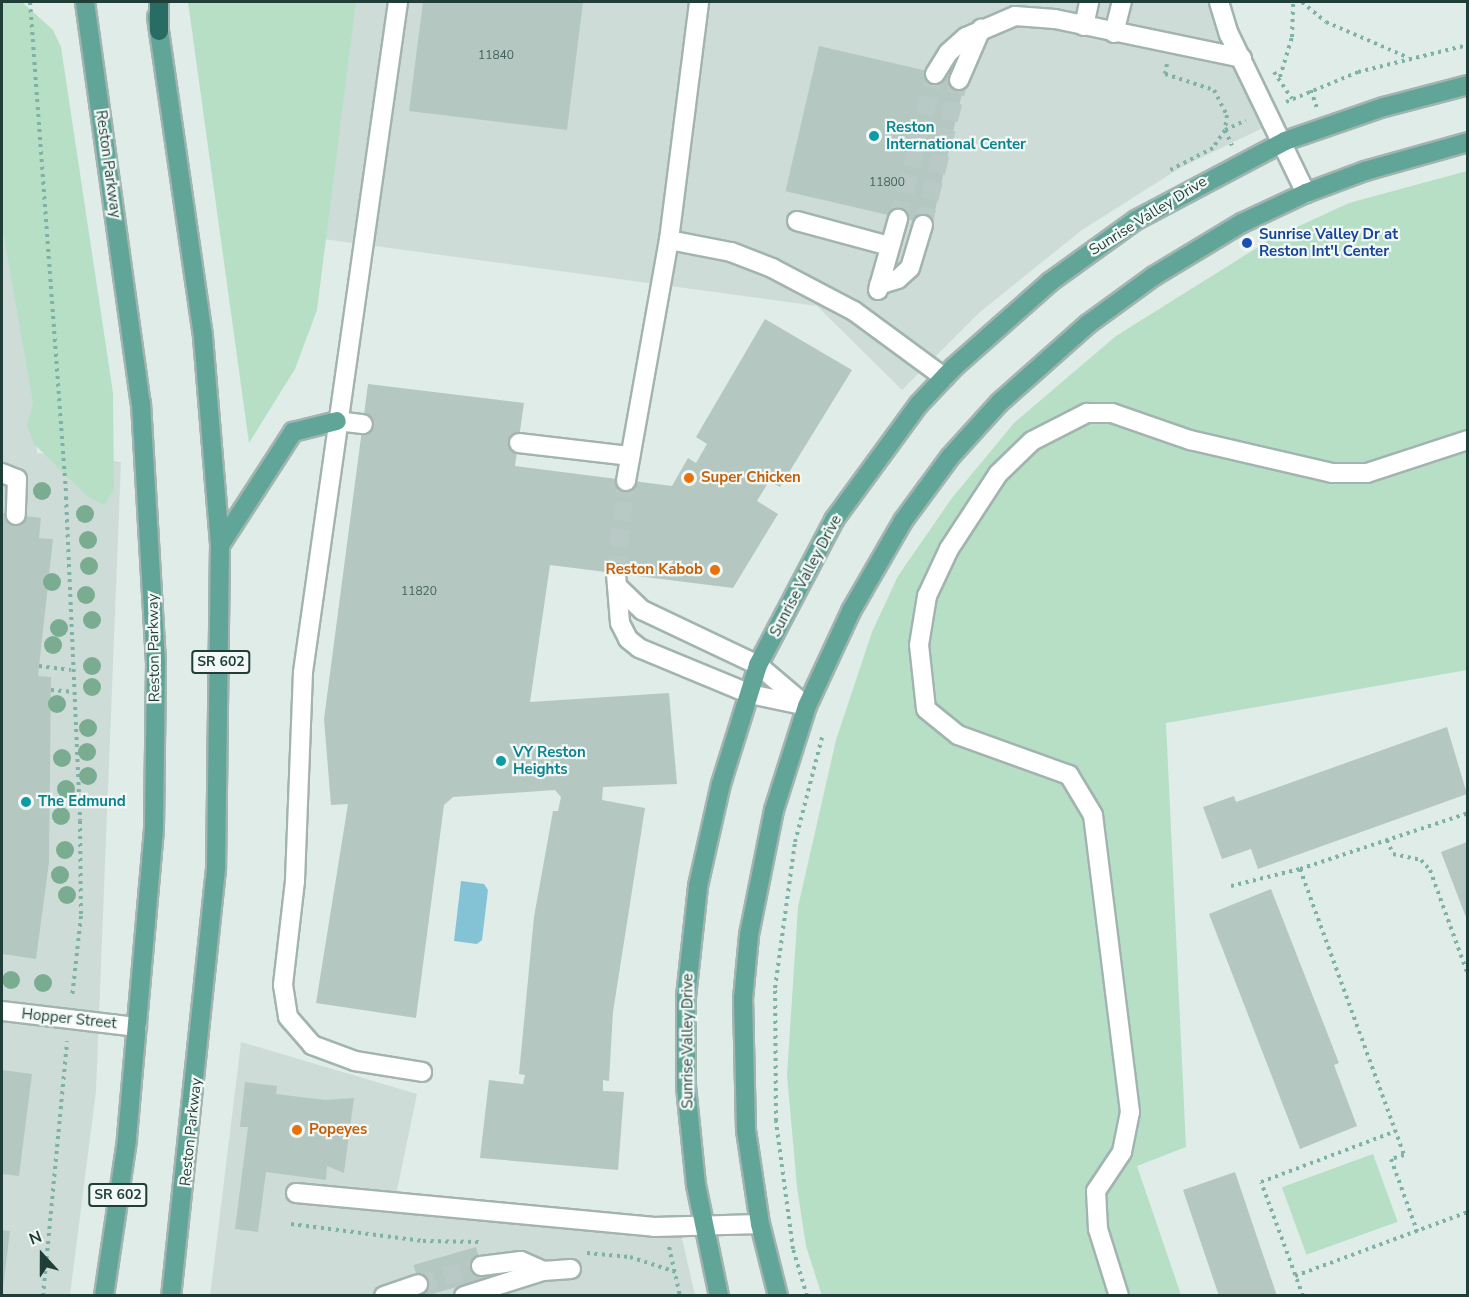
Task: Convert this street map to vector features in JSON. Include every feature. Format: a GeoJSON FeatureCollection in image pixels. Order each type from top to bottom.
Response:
{"type":"FeatureCollection","features":[{"type":"Feature","properties":{"kind":"highway"},"geometry":{"type":"LineString","coordinates":[[157,2],[159,31]]}},
{"type":"Feature","properties":{"kind":"main road","name":"Reston Parkway"},"geometry":{"type":"LineString","coordinates":[[85,2],[141,403],[151,514],[154,829],[127,1140],[104,1296]]}},
{"type":"Feature","properties":{"kind":"main road","name":"Reston Parkway"},"geometry":{"type":"LineString","coordinates":[[159,31],[203,337],[220,544],[216,869],[171,1296]]}},
{"type":"Feature","properties":{"kind":"main road","name":"Sunrise Valley Drive"},"geometry":{"type":"LineString","coordinates":[[719,1296],[703,1226],[687,1087],[689,949],[708,832],[758,665],[834,520],[944,377],[995,328],[1096,248],[1191,188],[1285,141],[1383,107],[1467,85]]}},
{"type":"Feature","properties":{"kind":"main road"},"geometry":{"type":"LineString","coordinates":[[778,1296],[760,1224],[744,1098],[746,955],[769,833],[807,706],[851,611],[903,521],[978,425],[1053,354],[1135,288],[1242,223],[1306,193],[1365,171],[1467,142]]}},
{"type":"Feature","properties":{"kind":"main road"},"geometry":{"type":"LineString","coordinates":[[220,544],[293,432],[337,421]]}},
{"type":"Feature","properties":{"kind":"street"},"geometry":{"type":"LineString","coordinates":[[398,2],[354,338],[337,421],[303,672],[295,880],[284,1005],[295,1028],[326,1053],[422,1072]]}},
{"type":"Feature","properties":{"kind":"street"},"geometry":{"type":"LineString","coordinates":[[626,481],[669,240],[699,2]]}},
{"type":"Feature","properties":{"kind":"street"},"geometry":{"type":"LineString","coordinates":[[1084,26],[1089,2]]}},
{"type":"Feature","properties":{"kind":"street"},"geometry":{"type":"LineString","coordinates":[[1114,33],[1122,2]]}},
{"type":"Feature","properties":{"kind":"street"},"geometry":{"type":"LineString","coordinates":[[1219,2],[1242,58],[1285,141],[1306,193]]}},
{"type":"Feature","properties":{"kind":"street"},"geometry":{"type":"LineString","coordinates":[[936,74],[953,47],[981,29],[1015,16],[1084,26],[1242,58]]}},
{"type":"Feature","properties":{"kind":"street"},"geometry":{"type":"LineString","coordinates":[[959,80],[981,29]]}},
{"type":"Feature","properties":{"kind":"street"},"geometry":{"type":"LineString","coordinates":[[898,219],[878,287],[898,279],[910,268],[923,225]]}},
{"type":"Feature","properties":{"kind":"street"},"geometry":{"type":"LineString","coordinates":[[797,221],[889,246]]}},
{"type":"Feature","properties":{"kind":"street"},"geometry":{"type":"LineString","coordinates":[[669,240],[731,252],[772,268],[854,311],[944,377]]}},
{"type":"Feature","properties":{"kind":"street"},"geometry":{"type":"LineString","coordinates":[[1119,1296],[1098,1228],[1096,1191],[1122,1152],[1130,1112],[1093,815],[1085,794],[1070,775],[958,735],[926,709],[919,645],[927,596],[950,549],[998,474],[1032,441],[1087,414],[1112,413],[1190,440],[1332,473],[1367,473],[1467,440]]}},
{"type":"Feature","properties":{"kind":"street"},"geometry":{"type":"LineString","coordinates":[[337,421],[363,424]]}},
{"type":"Feature","properties":{"kind":"street"},"geometry":{"type":"LineString","coordinates":[[519,443],[630,456]]}},
{"type":"Feature","properties":{"kind":"street"},"geometry":{"type":"LineString","coordinates":[[2,472],[17,479],[15,515]]}},
{"type":"Feature","properties":{"kind":"street"},"geometry":{"type":"LineString","coordinates":[[617,580],[642,610],[758,665],[807,706],[750,694],[659,658],[628,639],[617,610],[617,580]]}},
{"type":"Feature","properties":{"kind":"street","name":"Hopper Street"},"geometry":{"type":"LineString","coordinates":[[2,1011],[137,1027]]}},
{"type":"Feature","properties":{"kind":"street"},"geometry":{"type":"LineString","coordinates":[[296,1192],[654,1227],[760,1224]]}},
{"type":"Feature","properties":{"kind":"street"},"geometry":{"type":"LineString","coordinates":[[481,1266],[521,1261],[543,1271]]}},
{"type":"Feature","properties":{"kind":"street"},"geometry":{"type":"LineString","coordinates":[[464,1296],[543,1271],[571,1269]]}},
{"type":"Feature","properties":{"kind":"street"},"geometry":{"type":"LineString","coordinates":[[384,1296],[418,1284]]}},
{"type":"Feature","properties":{"kind":"path"},"geometry":{"type":"LineString","coordinates":[[30,2],[66,497],[71,670],[81,869],[74,988]]}},
{"type":"Feature","properties":{"kind":"path"},"geometry":{"type":"LineString","coordinates":[[1292,99],[1280,77],[1292,37],[1293,2]]}},
{"type":"Feature","properties":{"kind":"path"},"geometry":{"type":"LineString","coordinates":[[1302,2],[1326,22],[1379,41],[1409,58]]}},
{"type":"Feature","properties":{"kind":"path"},"geometry":{"type":"LineString","coordinates":[[1269,110],[1358,72],[1467,45]]}},
{"type":"Feature","properties":{"kind":"path"},"geometry":{"type":"LineString","coordinates":[[1165,74],[1214,90],[1227,115],[1225,130],[1213,148],[1168,171]]}},
{"type":"Feature","properties":{"kind":"path"},"geometry":{"type":"LineString","coordinates":[[39,666],[71,670]]}},
{"type":"Feature","properties":{"kind":"path"},"geometry":{"type":"LineString","coordinates":[[51,690],[72,692]]}},
{"type":"Feature","properties":{"kind":"path"},"geometry":{"type":"LineString","coordinates":[[807,706],[821,721],[824,739],[795,842],[775,988],[776,1121],[793,1249],[807,1296]]}},
{"type":"Feature","properties":{"kind":"path"},"geometry":{"type":"LineString","coordinates":[[1231,886],[1300,869],[1467,813]]}},
{"type":"Feature","properties":{"kind":"path"},"geometry":{"type":"LineString","coordinates":[[1387,840],[1393,854],[1421,860],[1430,870],[1467,975]]}},
{"type":"Feature","properties":{"kind":"path"},"geometry":{"type":"LineString","coordinates":[[1300,869],[1404,1155],[1391,1159],[1417,1231]]}},
{"type":"Feature","properties":{"kind":"path"},"geometry":{"type":"LineString","coordinates":[[44,1296],[65,1053]]}},
{"type":"Feature","properties":{"kind":"path"},"geometry":{"type":"LineString","coordinates":[[1303,1296],[1261,1182],[1396,1131]]}},
{"type":"Feature","properties":{"kind":"path"},"geometry":{"type":"LineString","coordinates":[[1296,1276],[1467,1212]]}},
{"type":"Feature","properties":{"kind":"path"},"geometry":{"type":"LineString","coordinates":[[676,1272],[680,1296]]}},
{"type":"Feature","properties":{"kind":"shaded area"},"geometry":{"type":"Polygon","coordinates":[[[2,2],[9,2],[37,453],[121,462],[96,1091],[70,1295],[2,1296],[2,2]]]}},
{"type":"Feature","properties":{"kind":"shaded area"},"geometry":{"type":"Polygon","coordinates":[[[226,2],[1219,2],[1275,122],[1180,168],[1082,230],[980,312],[902,390],[817,306],[272,232],[226,2]]]}},
{"type":"Feature","properties":{"kind":"shaded area"},"geometry":{"type":"Polygon","coordinates":[[[241,1042],[417,1094],[394,1205],[636,1236],[681,1234],[695,1295],[210,1296],[241,1042]]]}},
{"type":"Feature","properties":{"kind":"green space"},"geometry":{"type":"Polygon","coordinates":[[[2,2],[22,2],[53,30],[61,47],[113,393],[114,490],[104,505],[88,497],[34,444],[27,426],[33,403],[2,225],[2,2]]]}},
{"type":"Feature","properties":{"kind":"green space"},"geometry":{"type":"Polygon","coordinates":[[[188,2],[356,2],[317,310],[295,369],[249,443],[188,2]]]}},
{"type":"Feature","properties":{"kind":"green space"},"geometry":{"type":"Polygon","coordinates":[[[1467,171],[1467,670],[1166,723],[1186,1147],[1137,1166],[1181,1295],[822,1296],[806,1246],[797,1187],[787,1075],[798,907],[836,740],[872,632],[898,576],[952,498],[1014,423],[1116,336],[1271,239],[1349,203],[1467,171]]]}},
{"type":"Feature","properties":{"kind":"green space"},"geometry":{"type":"Polygon","coordinates":[[[1373,1154],[1398,1222],[1306,1255],[1282,1187],[1373,1154]]]}},
{"type":"Feature","properties":{"kind":"water"},"geometry":{"type":"Polygon","coordinates":[[[461,881],[484,884],[488,890],[482,940],[477,944],[454,941],[461,881]]]}},
{"type":"Feature","properties":{"kind":"building"},"geometry":{"type":"Polygon","coordinates":[[[423,2],[583,2],[567,130],[409,111],[423,2]]]}},
{"type":"Feature","properties":{"kind":"building","name":"Reston International Center"},"geometry":{"type":"Polygon","coordinates":[[[819,46],[965,80],[932,225],[785,191],[819,46]]]}},
{"type":"Feature","properties":{"kind":"building","name":"VY Reston Heights"},"geometry":{"type":"Polygon","coordinates":[[[765,319],[852,370],[780,487],[769,481],[757,501],[778,514],[733,588],[550,565],[530,702],[669,693],[677,784],[603,787],[602,800],[645,808],[613,1012],[609,1081],[603,1080],[603,1091],[624,1092],[618,1170],[480,1158],[489,1080],[523,1084],[525,1075],[519,1074],[534,917],[553,811],[558,811],[561,797],[555,790],[453,797],[444,805],[416,1018],[316,1003],[348,804],[331,805],[324,719],[368,384],[524,403],[515,466],[672,486],[688,458],[696,463],[707,444],[696,437],[765,319]]]}},
{"type":"Feature","properties":{"kind":"building","name":"The Edmund"},"geometry":{"type":"Polygon","coordinates":[[[2,513],[41,518],[39,538],[53,539],[38,676],[51,677],[49,862],[36,959],[2,954],[2,513]]]}},
{"type":"Feature","properties":{"kind":"building"},"geometry":{"type":"Polygon","coordinates":[[[1447,727],[1467,794],[1258,869],[1251,849],[1222,859],[1203,807],[1234,796],[1236,802],[1447,727]]]}},
{"type":"Feature","properties":{"kind":"building"},"geometry":{"type":"Polygon","coordinates":[[[1467,842],[1467,920],[1441,852],[1467,842]]]}},
{"type":"Feature","properties":{"kind":"building"},"geometry":{"type":"Polygon","coordinates":[[[1271,889],[1339,1063],[1334,1065],[1357,1126],[1300,1149],[1209,914],[1271,889]]]}},
{"type":"Feature","properties":{"kind":"building"},"geometry":{"type":"Polygon","coordinates":[[[2,1070],[32,1074],[19,1176],[2,1174],[2,1070]]]}},
{"type":"Feature","properties":{"kind":"building"},"geometry":{"type":"Polygon","coordinates":[[[245,1082],[277,1086],[276,1094],[325,1100],[354,1098],[344,1173],[327,1166],[326,1180],[266,1172],[258,1232],[235,1229],[248,1127],[240,1127],[245,1082]]]}},
{"type":"Feature","properties":{"kind":"building"},"geometry":{"type":"Polygon","coordinates":[[[1235,1172],[1277,1296],[1219,1296],[1183,1190],[1235,1172]]]}},
{"type":"Feature","properties":{"kind":"building"},"geometry":{"type":"Polygon","coordinates":[[[2,1230],[10,1231],[3,1288],[2,1288],[2,1230]]]}},
{"type":"Feature","properties":{"kind":"building"},"geometry":{"type":"Polygon","coordinates":[[[476,1247],[485,1279],[422,1296],[414,1265],[476,1247]]]}},
{"type":"Feature","properties":{"kind":"tunnel"},"geometry":{"type":"LineString","coordinates":[[898,219],[935,74]]}},
{"type":"Feature","properties":{"kind":"tunnel"},"geometry":{"type":"LineString","coordinates":[[923,225],[959,80]]}},
{"type":"Feature","properties":{"kind":"tunnel"},"geometry":{"type":"LineString","coordinates":[[616,574],[626,481]]}},
{"type":"Feature","properties":{"kind":"tunnel"},"geometry":{"type":"LineString","coordinates":[[418,1284],[481,1266]]}},
{"type":"Feature","properties":{"kind":"place","name":"Reston International Center"},"geometry":{"type":"Point","coordinates":[874,136]}},
{"type":"Feature","properties":{"kind":"place","name":"Sunrise Valley Dr at Reston Int'l Center"},"geometry":{"type":"Point","coordinates":[1247,243]}},
{"type":"Feature","properties":{"kind":"place","name":"Super Chicken"},"geometry":{"type":"Point","coordinates":[689,478]}},
{"type":"Feature","properties":{"kind":"place","name":"Reston Kabob"},"geometry":{"type":"Point","coordinates":[715,570]}},
{"type":"Feature","properties":{"kind":"place","name":"VY Reston Heights"},"geometry":{"type":"Point","coordinates":[501,761]}},
{"type":"Feature","properties":{"kind":"place","name":"The Edmund"},"geometry":{"type":"Point","coordinates":[26,802]}},
{"type":"Feature","properties":{"kind":"place","name":"Popeyes"},"geometry":{"type":"Point","coordinates":[297,1130]}}]}
